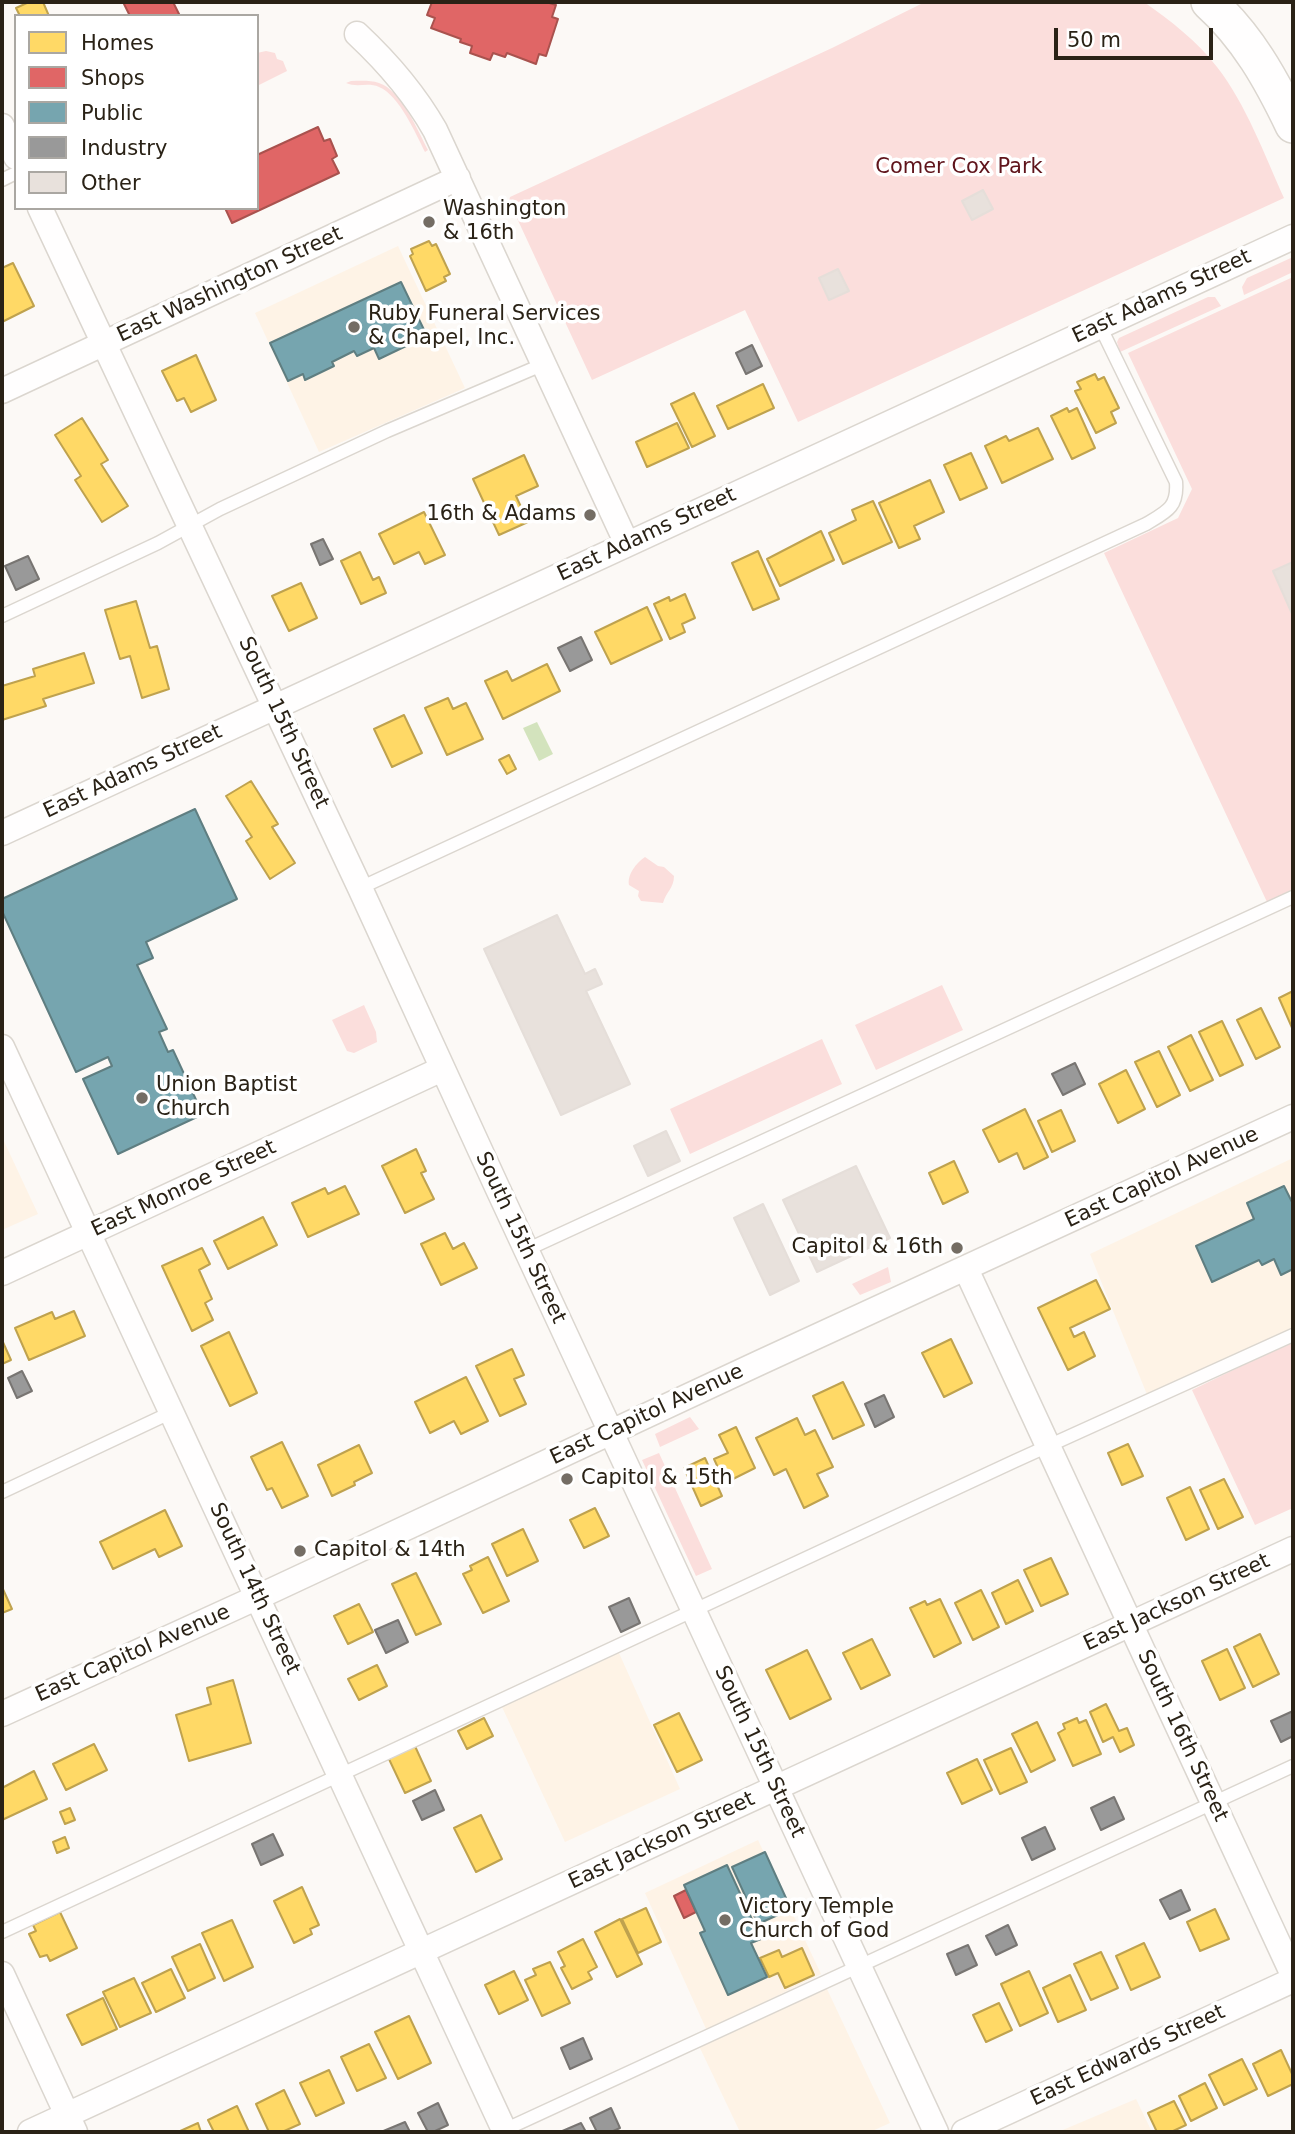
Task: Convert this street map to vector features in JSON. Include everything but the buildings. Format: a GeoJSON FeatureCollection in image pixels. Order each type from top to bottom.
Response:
{"type":"FeatureCollection","features":[{"type":"Feature","properties":{"kind":"street"},"geometry":{"type":"LineString","coordinates":[[1209,2],[1235,27],[1252,50],[1267,73],[1293,125]]}},
{"type":"Feature","properties":{"kind":"street"},"geometry":{"type":"LineString","coordinates":[[357,34],[387,62],[420,103],[458,178],[626,544]]}},
{"type":"Feature","properties":{"kind":"street"},"geometry":{"type":"LineString","coordinates":[[2,126],[14,153]]}},
{"type":"Feature","properties":{"kind":"street","name":"East Washington Street"},"geometry":{"type":"LineString","coordinates":[[2,391],[458,178]]}},
{"type":"Feature","properties":{"kind":"street","name":"South 15th Street"},"geometry":{"type":"LineString","coordinates":[[41,210],[360,888],[936,2132]]}},
{"type":"Feature","properties":{"kind":"street","name":"East Adams Street"},"geometry":{"type":"LineString","coordinates":[[2,833],[1293,237]]}},
{"type":"Feature","properties":{"kind":"street","name":"South 14th Street"},"geometry":{"type":"LineString","coordinates":[[2,1050],[422,1951],[502,2131]]}},
{"type":"Feature","properties":{"kind":"street","name":"East Monroe Street"},"geometry":{"type":"LineString","coordinates":[[2,1273],[442,1069]]}},
{"type":"Feature","properties":{"kind":"street","name":"East Capitol Avenue"},"geometry":{"type":"LineString","coordinates":[[2,1714],[258,1598],[1293,1117]]}},
{"type":"Feature","properties":{"kind":"street","name":"South 16th Street"},"geometry":{"type":"LineString","coordinates":[[966,1269],[1293,1978]]}},
{"type":"Feature","properties":{"kind":"street","name":"East Jackson Street"},"geometry":{"type":"LineString","coordinates":[[30,2132],[71,2124],[422,1951],[1293,1549]]}},
{"type":"Feature","properties":{"kind":"street"},"geometry":{"type":"LineString","coordinates":[[2,1974],[71,2124]]}},
{"type":"Feature","properties":{"kind":"street","name":"East Edwards Street"},"geometry":{"type":"LineString","coordinates":[[964,2132],[1293,1978]]}},
{"type":"Feature","properties":{"kind":"lane"},"geometry":{"type":"LineString","coordinates":[[360,888],[1146,524],[1169,510],[1177,498],[1176,482],[1100,326]]}},
{"type":"Feature","properties":{"kind":"lane"},"geometry":{"type":"LineString","coordinates":[[2,616],[387,431],[544,364]]}},
{"type":"Feature","properties":{"kind":"lane"},"geometry":{"type":"LineString","coordinates":[[526,1250],[1293,898]]}},
{"type":"Feature","properties":{"kind":"lane"},"geometry":{"type":"LineString","coordinates":[[2,1932],[1293,1335]]}},
{"type":"Feature","properties":{"kind":"lane"},"geometry":{"type":"LineString","coordinates":[[2,1492],[172,1412]]}},
{"type":"Feature","properties":{"kind":"lane"},"geometry":{"type":"LineString","coordinates":[[502,2131],[1293,1766]]}},
{"type":"Feature","properties":{"kind":"shaded area"},"geometry":{"type":"Polygon","coordinates":[[[398,246],[465,388],[319,452],[255,313],[398,246]]]}},
{"type":"Feature","properties":{"kind":"shaded area"},"geometry":{"type":"Polygon","coordinates":[[[537,722],[553,754],[539,761],[523,728],[537,722]]]}},
{"type":"Feature","properties":{"kind":"shaded area"},"geometry":{"type":"Polygon","coordinates":[[[2,1137],[38,1214],[2,1230],[2,1137]]]}},
{"type":"Feature","properties":{"kind":"shaded area"},"geometry":{"type":"Polygon","coordinates":[[[1293,1158],[1293,1330],[1148,1397],[1090,1254],[1293,1158]]]}},
{"type":"Feature","properties":{"kind":"shaded area"},"geometry":{"type":"Polygon","coordinates":[[[619,1653],[680,1789],[565,1842],[502,1707],[619,1653]]]}},
{"type":"Feature","properties":{"kind":"shaded area"},"geometry":{"type":"Polygon","coordinates":[[[758,1840],[821,1974],[707,2031],[645,1893],[758,1840]]]}},
{"type":"Feature","properties":{"kind":"shaded area"},"geometry":{"type":"Polygon","coordinates":[[[827,1989],[890,2123],[870,2132],[740,2132],[699,2046],[827,1989]]]}},
{"type":"Feature","properties":{"kind":"shaded area"},"geometry":{"type":"Polygon","coordinates":[[[1136,2099],[1152,2132],[1058,2132],[1136,2099]]]}},
{"type":"Feature","properties":{"kind":"green space","name":"Comer Cox Park"},"geometry":{"type":"Polygon","coordinates":[[[925,2],[1144,2],[1192,40],[1227,82],[1254,131],[1284,198],[798,422],[745,310],[592,380],[509,201],[510,197],[925,2]]]}},
{"type":"Feature","properties":{"kind":"green space"},"geometry":{"type":"Polygon","coordinates":[[[259,53],[275,53],[277,59],[283,61],[287,71],[259,85],[259,53]]]}},
{"type":"Feature","properties":{"kind":"green space"},"geometry":{"type":"Polygon","coordinates":[[[346,83],[379,83],[395,94],[428,150],[425,152],[406,116],[386,91],[375,86],[346,83]]]}},
{"type":"Feature","properties":{"kind":"green space"},"geometry":{"type":"Polygon","coordinates":[[[1293,257],[1293,272],[1244,295],[1242,287],[1247,278],[1293,257]]]}},
{"type":"Feature","properties":{"kind":"green space"},"geometry":{"type":"Polygon","coordinates":[[[1293,277],[1293,889],[1267,902],[1104,553],[1178,518],[1192,489],[1128,353],[1293,277]]]}},
{"type":"Feature","properties":{"kind":"green space"},"geometry":{"type":"Polygon","coordinates":[[[1208,297],[1215,297],[1221,306],[1120,352],[1117,342],[1119,338],[1208,297]]]}},
{"type":"Feature","properties":{"kind":"green space"},"geometry":{"type":"Polygon","coordinates":[[[645,857],[674,876],[663,903],[641,901],[639,891],[629,885],[633,870],[645,857]]]}},
{"type":"Feature","properties":{"kind":"green space"},"geometry":{"type":"Polygon","coordinates":[[[942,985],[963,1030],[876,1070],[855,1025],[942,985]]]}},
{"type":"Feature","properties":{"kind":"green space"},"geometry":{"type":"Polygon","coordinates":[[[364,1005],[376,1032],[377,1042],[354,1053],[347,1051],[332,1020],[364,1005]]]}},
{"type":"Feature","properties":{"kind":"green space"},"geometry":{"type":"Polygon","coordinates":[[[822,1039],[842,1084],[690,1154],[670,1109],[822,1039]]]}},
{"type":"Feature","properties":{"kind":"green space"},"geometry":{"type":"Polygon","coordinates":[[[888,1267],[891,1282],[860,1295],[852,1284],[888,1267]]]}},
{"type":"Feature","properties":{"kind":"green space"},"geometry":{"type":"Polygon","coordinates":[[[1293,1341],[1293,1508],[1255,1525],[1192,1390],[1293,1341]]]}},
{"type":"Feature","properties":{"kind":"green space"},"geometry":{"type":"Polygon","coordinates":[[[690,1417],[699,1429],[660,1447],[655,1434],[690,1417]]]}},
{"type":"Feature","properties":{"kind":"green space"},"geometry":{"type":"Polygon","coordinates":[[[659,1453],[712,1569],[696,1576],[642,1460],[659,1453]]]}},
{"type":"Feature","properties":{"kind":"place","name":"Washington & 16th"},"geometry":{"type":"Point","coordinates":[429,222]}},
{"type":"Feature","properties":{"kind":"place","name":"Ruby Funeral Services & Chapel, Inc."},"geometry":{"type":"Point","coordinates":[354,327]}},
{"type":"Feature","properties":{"kind":"place","name":"16th & Adams"},"geometry":{"type":"Point","coordinates":[590,515]}},
{"type":"Feature","properties":{"kind":"place","name":"Union Baptist Church"},"geometry":{"type":"Point","coordinates":[142,1098]}},
{"type":"Feature","properties":{"kind":"place","name":"Capitol & 16th"},"geometry":{"type":"Point","coordinates":[957,1248]}},
{"type":"Feature","properties":{"kind":"place","name":"Capitol & 15th"},"geometry":{"type":"Point","coordinates":[567,1479]}},
{"type":"Feature","properties":{"kind":"place","name":"Capitol & 14th"},"geometry":{"type":"Point","coordinates":[300,1551]}},
{"type":"Feature","properties":{"kind":"place","name":"Victory Temple Church of God"},"geometry":{"type":"Point","coordinates":[725,1920]}}]}
